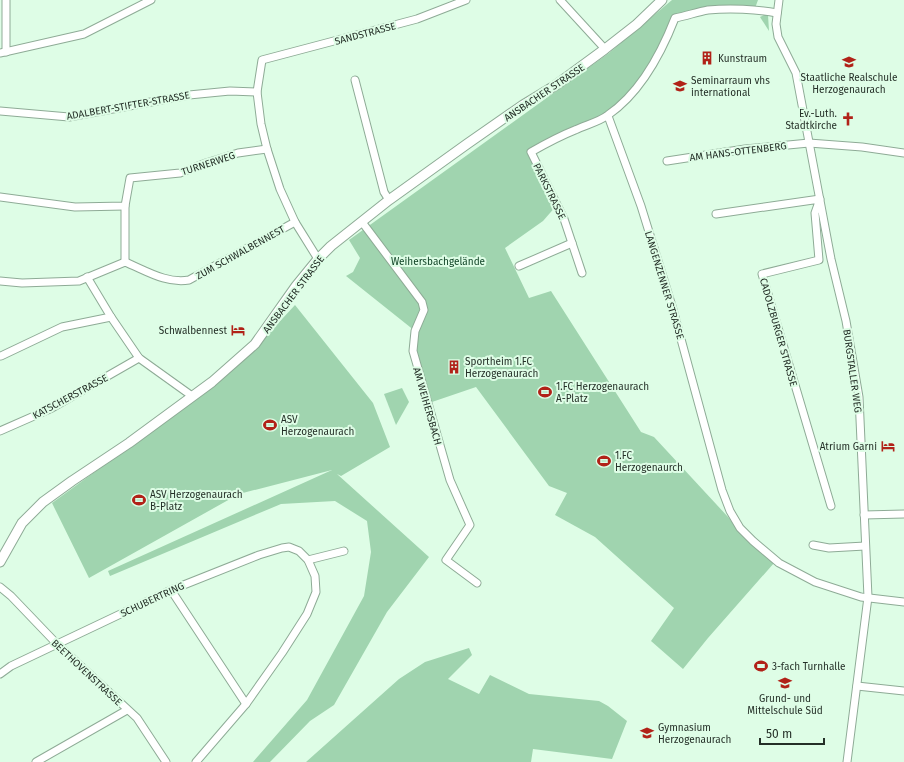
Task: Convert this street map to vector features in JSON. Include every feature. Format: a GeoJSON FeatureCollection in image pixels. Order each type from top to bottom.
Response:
{"type":"FeatureCollection","features":[{"type":"Feature","properties":{"kind":"street"},"geometry":{"type":"LineString","coordinates":[[6,0],[3,52],[84,34],[151,0]]}},
{"type":"Feature","properties":{"kind":"street","name":"SANDSTRASSE"},"geometry":{"type":"LineString","coordinates":[[257,92],[262,60],[417,19],[466,0]]}},
{"type":"Feature","properties":{"kind":"street"},"geometry":{"type":"LineString","coordinates":[[560,0],[605,49]]}},
{"type":"Feature","properties":{"kind":"street","name":"ANSBACHER STRASSE"},"geometry":{"type":"LineString","coordinates":[[0,562],[22,523],[43,502],[129,443],[212,382],[255,344],[296,286],[318,259],[331,246],[389,200],[466,144],[523,105],[556,85],[605,49],[637,24],[662,0]]}},
{"type":"Feature","properties":{"kind":"street","name":"BURGSTALLER WEG"},"geometry":{"type":"LineString","coordinates":[[779,0],[776,24],[778,38],[796,73],[831,259],[846,321],[859,397],[868,597],[847,762]]}},
{"type":"Feature","properties":{"kind":"street"},"geometry":{"type":"LineString","coordinates":[[608,116],[643,80],[667,40],[675,18],[707,10],[765,10],[777,13]]}},
{"type":"Feature","properties":{"kind":"street"},"geometry":{"type":"LineString","coordinates":[[355,80],[384,192],[389,200]]}},
{"type":"Feature","properties":{"kind":"street","name":"ADALBERT-STIFTER-STRASSE"},"geometry":{"type":"LineString","coordinates":[[0,111],[69,117],[189,95],[230,91],[257,92]]}},
{"type":"Feature","properties":{"kind":"street"},"geometry":{"type":"LineString","coordinates":[[257,92],[261,124],[267,149],[280,189],[295,222],[318,259]]}},
{"type":"Feature","properties":{"kind":"street","name":"PARKSTRASSE"},"geometry":{"type":"LineString","coordinates":[[582,273],[564,219],[531,152],[562,135],[608,116]]}},
{"type":"Feature","properties":{"kind":"street","name":"LANGENZENNER STRASSE"},"geometry":{"type":"LineString","coordinates":[[608,116],[641,206],[672,306],[722,490],[730,511],[740,528],[779,563],[815,582],[861,596],[904,602]]}},
{"type":"Feature","properties":{"kind":"street","name":"AM HANS-OTTENBERG"},"geometry":{"type":"LineString","coordinates":[[667,161],[810,142],[904,153]]}},
{"type":"Feature","properties":{"kind":"street","name":"TURNERWEG"},"geometry":{"type":"LineString","coordinates":[[125,262],[125,206],[130,178],[180,173],[238,153],[267,149]]}},
{"type":"Feature","properties":{"kind":"street"},"geometry":{"type":"LineString","coordinates":[[0,197],[75,207],[125,206]]}},
{"type":"Feature","properties":{"kind":"street"},"geometry":{"type":"LineString","coordinates":[[716,214],[820,199]]}},
{"type":"Feature","properties":{"kind":"street","name":"CADOLZBURGER STRASSE"},"geometry":{"type":"LineString","coordinates":[[820,199],[815,212],[819,260],[762,274],[831,506]]}},
{"type":"Feature","properties":{"kind":"street","name":"ZUM SCHWALBENNEST"},"geometry":{"type":"LineString","coordinates":[[125,262],[167,280],[179,282],[189,280],[295,222]]}},
{"type":"Feature","properties":{"kind":"street","name":"AM WEIHERSBACH"},"geometry":{"type":"LineString","coordinates":[[362,222],[422,302],[424,310],[415,331],[413,351],[450,480],[470,525],[446,560],[477,583]]}},
{"type":"Feature","properties":{"kind":"street"},"geometry":{"type":"LineString","coordinates":[[519,266],[572,243]]}},
{"type":"Feature","properties":{"kind":"street"},"geometry":{"type":"LineString","coordinates":[[0,281],[22,283],[79,281],[125,262]]}},
{"type":"Feature","properties":{"kind":"street"},"geometry":{"type":"LineString","coordinates":[[88,277],[111,317],[139,358],[192,396]]}},
{"type":"Feature","properties":{"kind":"street"},"geometry":{"type":"LineString","coordinates":[[1,356],[62,327],[111,317]]}},
{"type":"Feature","properties":{"kind":"street","name":"KATSCHERSTRASSE"},"geometry":{"type":"LineString","coordinates":[[0,431],[50,409],[139,358]]}},
{"type":"Feature","properties":{"kind":"street"},"geometry":{"type":"LineString","coordinates":[[864,514],[904,514]]}},
{"type":"Feature","properties":{"kind":"street"},"geometry":{"type":"LineString","coordinates":[[813,545],[829,548],[865,546]]}},
{"type":"Feature","properties":{"kind":"street","name":"SCHUBERTRING"},"geometry":{"type":"LineString","coordinates":[[0,674],[11,666],[171,590],[259,555],[289,547],[299,550],[308,560]]}},
{"type":"Feature","properties":{"kind":"street"},"geometry":{"type":"LineString","coordinates":[[196,762],[246,704],[307,614],[316,592],[315,576],[308,560],[344,551]]}},
{"type":"Feature","properties":{"kind":"street","name":"BEETHOVENSTRASSE"},"geometry":{"type":"LineString","coordinates":[[0,587],[11,596],[57,644],[137,718],[166,762]]}},
{"type":"Feature","properties":{"kind":"street"},"geometry":{"type":"LineString","coordinates":[[171,590],[246,704]]}},
{"type":"Feature","properties":{"kind":"street"},"geometry":{"type":"LineString","coordinates":[[857,686],[904,691]]}},
{"type":"Feature","properties":{"kind":"street"},"geometry":{"type":"LineString","coordinates":[[36,762],[127,710]]}},
{"type":"Feature","properties":{"kind":"green space","name":"Weihersbachgelände"},"geometry":{"type":"Polygon","coordinates":[[[672,0],[758,0],[754,11],[729,9],[675,18],[643,79],[607,116],[531,152],[557,205],[543,221],[505,248],[529,298],[551,291],[641,432],[654,437],[744,536],[774,563],[708,638],[683,669],[651,641],[674,608],[595,537],[555,515],[567,493],[549,486],[476,387],[432,402],[416,350],[415,331],[346,276],[353,272],[360,258],[349,240],[609,53],[672,0]]]}},
{"type":"Feature","properties":{"kind":"green space"},"geometry":{"type":"Polygon","coordinates":[[[768,15],[769,31],[760,17],[768,15]]]}},
{"type":"Feature","properties":{"kind":"green space","name":"ASV Herzogenaurach"},"geometry":{"type":"Polygon","coordinates":[[[295,305],[373,403],[390,447],[341,476],[337,474],[429,557],[387,612],[334,705],[310,721],[270,762],[253,762],[307,700],[364,596],[371,552],[367,521],[335,501],[281,504],[110,576],[108,571],[332,470],[239,494],[89,578],[52,503],[129,447],[257,346],[295,305]]]}},
{"type":"Feature","properties":{"kind":"green space"},"geometry":{"type":"Polygon","coordinates":[[[402,388],[409,402],[396,425],[384,394],[402,388]]]}},
{"type":"Feature","properties":{"kind":"green space"},"geometry":{"type":"Polygon","coordinates":[[[469,648],[472,655],[448,679],[479,694],[490,675],[529,694],[599,701],[608,706],[627,721],[612,759],[533,749],[531,762],[306,762],[399,679],[425,662],[469,648]]]}},
{"type":"Feature","properties":{"kind":"place","name":"Kunstraum"},"geometry":{"type":"Point","coordinates":[707,58]}},
{"type":"Feature","properties":{"kind":"place","name":"Staatliche Realschule Herzogenaurach"},"geometry":{"type":"Point","coordinates":[849,62]}},
{"type":"Feature","properties":{"kind":"place","name":"Seminarraum vhs international"},"geometry":{"type":"Point","coordinates":[680,86]}},
{"type":"Feature","properties":{"kind":"place","name":"Ev.-Luth. Stadtkirche"},"geometry":{"type":"Point","coordinates":[848,119]}},
{"type":"Feature","properties":{"kind":"place","name":"Schwalbennest"},"geometry":{"type":"Point","coordinates":[238,330]}},
{"type":"Feature","properties":{"kind":"place","name":"Sportheim 1.FC Herzogenaurach"},"geometry":{"type":"Point","coordinates":[454,367]}},
{"type":"Feature","properties":{"kind":"place","name":"1.FC Herzogenaurach A-Platz"},"geometry":{"type":"Point","coordinates":[545,392]}},
{"type":"Feature","properties":{"kind":"place","name":"ASV Herzogenaurach"},"geometry":{"type":"Point","coordinates":[270,425]}},
{"type":"Feature","properties":{"kind":"place","name":"Atrium Garni"},"geometry":{"type":"Point","coordinates":[888,446]}},
{"type":"Feature","properties":{"kind":"place","name":"1.FC Herzogenaurch"},"geometry":{"type":"Point","coordinates":[604,461]}},
{"type":"Feature","properties":{"kind":"place","name":"ASV Herzogenaurach B-Platz"},"geometry":{"type":"Point","coordinates":[139,500]}},
{"type":"Feature","properties":{"kind":"place","name":"3-fach Turnhalle"},"geometry":{"type":"Point","coordinates":[761,666]}},
{"type":"Feature","properties":{"kind":"place","name":"Grund- und Mittelschule Süd"},"geometry":{"type":"Point","coordinates":[785,683]}},
{"type":"Feature","properties":{"kind":"place","name":"Gymnasium Herzogenaurach"},"geometry":{"type":"Point","coordinates":[647,733]}}]}
